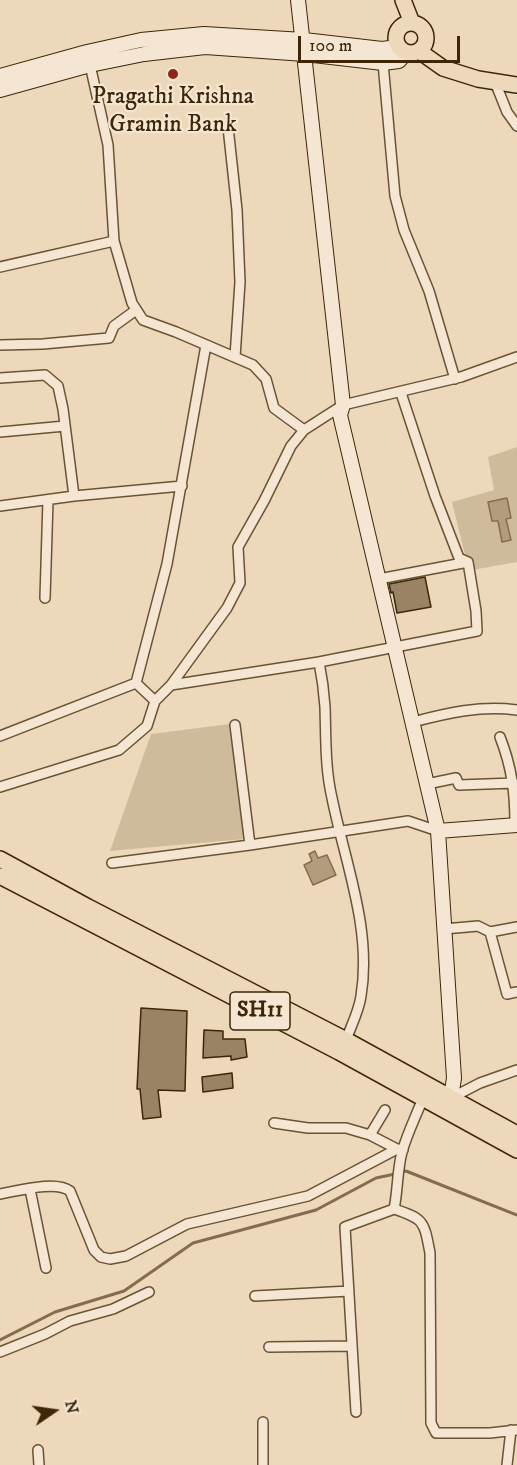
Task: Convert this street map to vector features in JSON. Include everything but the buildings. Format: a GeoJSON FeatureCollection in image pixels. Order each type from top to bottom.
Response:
{"type":"FeatureCollection","features":[{"type":"Feature","properties":{"kind":"main road"},"geometry":{"type":"LineString","coordinates":[[403,0],[412,23]]}},
{"type":"Feature","properties":{"kind":"main road"},"geometry":{"type":"LineString","coordinates":[[408,50],[424,45],[426,38],[424,31],[412,23],[405,24],[396,34],[396,41],[408,50],[443,68],[477,79],[517,86]]}},
{"type":"Feature","properties":{"kind":"main road","name":"SH11"},"geometry":{"type":"LineString","coordinates":[[0,859],[346,1040],[517,1150]]}},
{"type":"Feature","properties":{"kind":"main road","name":"SH11"},"geometry":{"type":"LineString","coordinates":[[0,876],[423,1098],[447,1105],[517,1134]]}},
{"type":"Feature","properties":{"kind":"street"},"geometry":{"type":"LineString","coordinates":[[298,0],[344,405],[340,415],[438,831],[454,1078],[447,1105]]}},
{"type":"Feature","properties":{"kind":"street"},"geometry":{"type":"LineString","coordinates":[[0,76],[141,40],[204,34],[304,47],[383,63],[399,61],[408,50]]}},
{"type":"Feature","properties":{"kind":"street"},"geometry":{"type":"LineString","coordinates":[[0,90],[90,65],[144,54],[205,47],[408,50]]}},
{"type":"Feature","properties":{"kind":"street"},"geometry":{"type":"LineString","coordinates":[[383,63],[394,196],[404,230],[429,291],[455,379]]}},
{"type":"Feature","properties":{"kind":"street"},"geometry":{"type":"LineString","coordinates":[[90,65],[108,145],[114,242],[136,310],[143,320],[253,365],[266,380],[274,408],[304,430]]}},
{"type":"Feature","properties":{"kind":"street"},"geometry":{"type":"LineString","coordinates":[[495,82],[507,112],[517,126]]}},
{"type":"Feature","properties":{"kind":"street"},"geometry":{"type":"LineString","coordinates":[[228,127],[237,210],[240,282],[235,357]]}},
{"type":"Feature","properties":{"kind":"street"},"geometry":{"type":"LineString","coordinates":[[0,267],[114,242]]}},
{"type":"Feature","properties":{"kind":"street"},"geometry":{"type":"LineString","coordinates":[[0,345],[109,338],[114,326],[136,310]]}},
{"type":"Feature","properties":{"kind":"street"},"geometry":{"type":"LineString","coordinates":[[136,683],[168,564],[206,345]]}},
{"type":"Feature","properties":{"kind":"street"},"geometry":{"type":"LineString","coordinates":[[0,787],[119,750],[147,726],[155,701],[171,685],[227,608],[240,583],[238,547],[291,446],[304,430],[344,405],[455,379],[517,357]]}},
{"type":"Feature","properties":{"kind":"street"},"geometry":{"type":"LineString","coordinates":[[0,378],[45,375],[58,386],[74,496]]}},
{"type":"Feature","properties":{"kind":"street"},"geometry":{"type":"LineString","coordinates":[[401,393],[435,496],[459,558],[468,562]]}},
{"type":"Feature","properties":{"kind":"street"},"geometry":{"type":"LineString","coordinates":[[0,432],[65,426]]}},
{"type":"Feature","properties":{"kind":"street"},"geometry":{"type":"LineString","coordinates":[[0,506],[74,496],[182,486]]}},
{"type":"Feature","properties":{"kind":"street"},"geometry":{"type":"LineString","coordinates":[[45,598],[48,500]]}},
{"type":"Feature","properties":{"kind":"street"},"geometry":{"type":"LineString","coordinates":[[379,579],[468,562]]}},
{"type":"Feature","properties":{"kind":"street"},"geometry":{"type":"LineString","coordinates":[[171,685],[319,662],[477,631],[477,611],[468,562]]}},
{"type":"Feature","properties":{"kind":"street"},"geometry":{"type":"LineString","coordinates":[[319,662],[325,707],[325,750],[328,774],[352,876],[364,977],[361,999],[346,1040]]}},
{"type":"Feature","properties":{"kind":"street"},"geometry":{"type":"LineString","coordinates":[[136,683],[155,701]]}},
{"type":"Feature","properties":{"kind":"street"},"geometry":{"type":"LineString","coordinates":[[0,736],[136,683]]}},
{"type":"Feature","properties":{"kind":"street"},"geometry":{"type":"LineString","coordinates":[[413,722],[466,710],[485,708],[517,710]]}},
{"type":"Feature","properties":{"kind":"street"},"geometry":{"type":"LineString","coordinates":[[235,725],[250,845]]}},
{"type":"Feature","properties":{"kind":"street"},"geometry":{"type":"LineString","coordinates":[[112,863],[408,821],[438,831],[516,825],[511,766],[500,737]]}},
{"type":"Feature","properties":{"kind":"street"},"geometry":{"type":"LineString","coordinates":[[428,784],[456,778],[459,785],[513,783]]}},
{"type":"Feature","properties":{"kind":"street"},"geometry":{"type":"LineString","coordinates":[[444,929],[478,926],[490,932],[517,927]]}},
{"type":"Feature","properties":{"kind":"street"},"geometry":{"type":"LineString","coordinates":[[490,932],[507,994],[517,992]]}},
{"type":"Feature","properties":{"kind":"street"},"geometry":{"type":"LineString","coordinates":[[447,1105],[480,1083],[517,1070]]}},
{"type":"Feature","properties":{"kind":"street"},"geometry":{"type":"LineString","coordinates":[[394,1209],[399,1180],[400,1150],[423,1098]]}},
{"type":"Feature","properties":{"kind":"street"},"geometry":{"type":"LineString","coordinates":[[370,1136],[384,1110]]}},
{"type":"Feature","properties":{"kind":"street"},"geometry":{"type":"LineString","coordinates":[[274,1123],[308,1128],[346,1128],[400,1150]]}},
{"type":"Feature","properties":{"kind":"street"},"geometry":{"type":"LineString","coordinates":[[0,1194],[64,1186],[70,1191],[94,1250],[101,1257],[110,1259],[126,1256],[187,1224],[308,1196],[400,1150]]}},
{"type":"Feature","properties":{"kind":"street"},"geometry":{"type":"LineString","coordinates":[[30,1189],[46,1268]]}},
{"type":"Feature","properties":{"kind":"street"},"geometry":{"type":"LineString","coordinates":[[356,1412],[345,1227],[394,1209],[416,1216],[426,1228],[430,1253],[431,1424],[436,1433],[514,1430],[507,1465]]}},
{"type":"Feature","properties":{"kind":"street"},"geometry":{"type":"LineString","coordinates":[[255,1296],[349,1291]]}},
{"type":"Feature","properties":{"kind":"street"},"geometry":{"type":"LineString","coordinates":[[0,1352],[76,1319],[113,1309],[148,1292]]}},
{"type":"Feature","properties":{"kind":"street"},"geometry":{"type":"LineString","coordinates":[[269,1347],[352,1346]]}},
{"type":"Feature","properties":{"kind":"street"},"geometry":{"type":"LineString","coordinates":[[263,1422],[263,1465]]}},
{"type":"Feature","properties":{"kind":"street"},"geometry":{"type":"LineString","coordinates":[[38,1450],[39,1465]]}},
{"type":"Feature","properties":{"kind":"shaded area"},"geometry":{"type":"Polygon","coordinates":[[[517,447],[517,562],[472,570],[464,551],[452,502],[494,490],[488,457],[517,447]]]}},
{"type":"Feature","properties":{"kind":"shaded area"},"geometry":{"type":"Polygon","coordinates":[[[507,498],[511,518],[506,519],[511,540],[502,542],[498,521],[492,521],[488,502],[507,498]]]}},
{"type":"Feature","properties":{"kind":"shaded area"},"geometry":{"type":"Polygon","coordinates":[[[230,724],[244,839],[110,851],[151,734],[230,724]]]}},
{"type":"Feature","properties":{"kind":"shaded area"},"geometry":{"type":"Polygon","coordinates":[[[315,851],[318,858],[327,855],[336,875],[313,885],[304,865],[312,861],[309,854],[315,851]]]}},
{"type":"Feature","properties":{"kind":"waterway"},"geometry":{"type":"LineString","coordinates":[[402,1172],[406,1171],[517,1215]]}},
{"type":"Feature","properties":{"kind":"waterway"},"geometry":{"type":"LineString","coordinates":[[0,1340],[55,1312],[124,1291],[193,1243],[316,1210],[376,1178],[395,1174]]}},
{"type":"Feature","properties":{"kind":"place","name":"Pragathi Krishna Gramin Bank"},"geometry":{"type":"Point","coordinates":[173,74]}}]}
